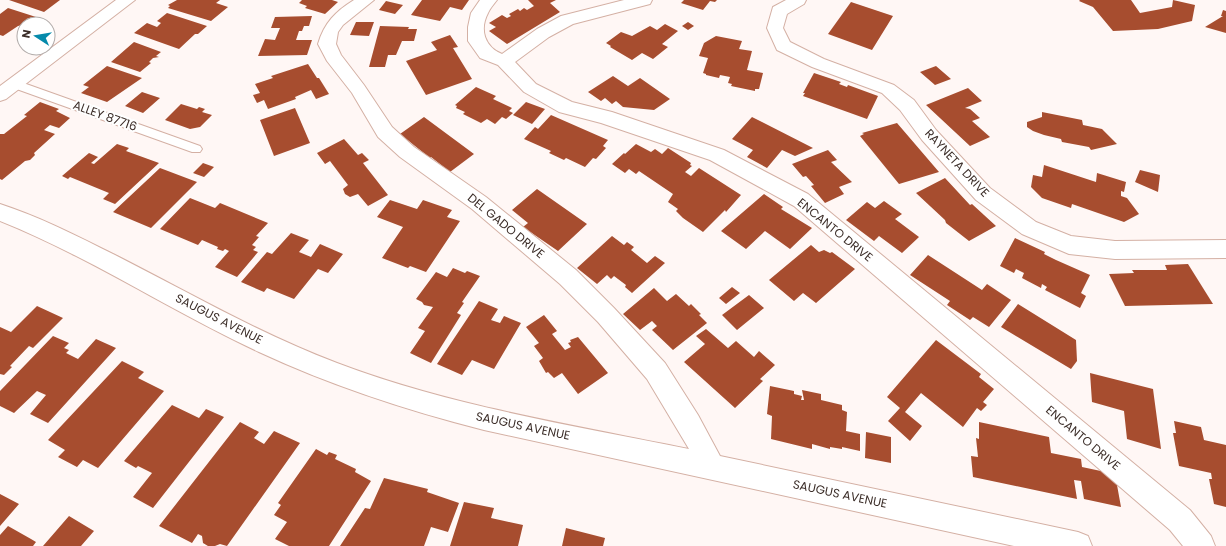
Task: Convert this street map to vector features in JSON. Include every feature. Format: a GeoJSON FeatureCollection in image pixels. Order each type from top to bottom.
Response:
{"type":"FeatureCollection","features":[{"type":"Feature","properties":{"kind":"street"},"geometry":{"type":"LineString","coordinates":[[0,95],[127,0]]}},
{"type":"Feature","properties":{"kind":"street","name":"DEL GADO DRIVE"},"geometry":{"type":"LineString","coordinates":[[366,0],[348,11],[337,21],[330,32],[327,44],[333,57],[358,89],[384,132],[407,152],[479,203],[568,276],[606,314],[656,371],[689,424],[711,466]]}},
{"type":"Feature","properties":{"kind":"street"},"geometry":{"type":"LineString","coordinates":[[489,0],[480,13],[476,27],[477,41],[486,54],[504,61],[543,33],[567,20],[644,0]]}},
{"type":"Feature","properties":{"kind":"street","name":"RAYNETA DRIVE"},"geometry":{"type":"LineString","coordinates":[[798,0],[779,11],[775,28],[783,46],[818,63],[888,89],[907,105],[929,135],[983,194],[1029,228],[1069,244],[1115,250],[1226,249]]}},
{"type":"Feature","properties":{"kind":"street","name":"ENCANTO DRIVE"},"geometry":{"type":"LineString","coordinates":[[504,61],[530,88],[566,106],[605,117],[717,155],[801,200],[1180,520],[1202,546]]}},
{"type":"Feature","properties":{"kind":"street","name":"SAUGUS AVENUE"},"geometry":{"type":"LineString","coordinates":[[0,212],[50,232],[266,344],[333,373],[413,400],[484,418],[1078,546]]}},
{"type":"Feature","properties":{"kind":"lane","name":"ALLEY 87716"},"geometry":{"type":"LineString","coordinates":[[15,84],[196,149]]}},
{"type":"Feature","properties":{"kind":"building"},"geometry":{"type":"Polygon","coordinates":[[[9,0],[60,0],[44,12],[9,0]]]}},
{"type":"Feature","properties":{"kind":"building"},"geometry":{"type":"Polygon","coordinates":[[[177,0],[220,0],[216,3],[228,7],[211,21],[168,8],[170,6],[168,5],[177,0]]]}},
{"type":"Feature","properties":{"kind":"building"},"geometry":{"type":"Polygon","coordinates":[[[302,0],[332,0],[338,2],[325,14],[305,8],[307,6],[299,3],[302,0]]]}},
{"type":"Feature","properties":{"kind":"building"},"geometry":{"type":"Polygon","coordinates":[[[422,0],[469,0],[462,10],[450,7],[440,21],[411,15],[422,0]]]}},
{"type":"Feature","properties":{"kind":"building"},"geometry":{"type":"Polygon","coordinates":[[[528,0],[556,0],[550,3],[560,12],[507,44],[489,31],[496,27],[489,23],[502,15],[507,18],[511,16],[509,14],[518,9],[520,11],[524,8],[527,10],[534,6],[528,0]]]}},
{"type":"Feature","properties":{"kind":"building"},"geometry":{"type":"Polygon","coordinates":[[[684,0],[717,0],[715,2],[710,1],[703,10],[681,3],[684,0]]]}},
{"type":"Feature","properties":{"kind":"building"},"geometry":{"type":"Polygon","coordinates":[[[1131,0],[1140,13],[1172,7],[1173,0],[1195,5],[1192,21],[1158,29],[1113,31],[1093,7],[1079,1],[1131,0]]]}},
{"type":"Feature","properties":{"kind":"building"},"geometry":{"type":"Polygon","coordinates":[[[386,1],[403,5],[395,14],[379,10],[386,1]]]}},
{"type":"Feature","properties":{"kind":"building"},"geometry":{"type":"Polygon","coordinates":[[[851,2],[893,16],[872,50],[828,34],[851,2]]]}},
{"type":"Feature","properties":{"kind":"building"},"geometry":{"type":"Polygon","coordinates":[[[8,8],[33,16],[16,16],[16,27],[3,36],[0,35],[0,14],[8,8]]]}},
{"type":"Feature","properties":{"kind":"building"},"geometry":{"type":"Polygon","coordinates":[[[1223,10],[1226,11],[1226,33],[1205,27],[1223,16],[1221,16],[1223,10]]]}},
{"type":"Feature","properties":{"kind":"building"},"geometry":{"type":"Polygon","coordinates":[[[167,13],[207,26],[198,34],[195,34],[179,49],[134,33],[147,23],[157,27],[161,23],[157,21],[167,13]]]}},
{"type":"Feature","properties":{"kind":"building"},"geometry":{"type":"Polygon","coordinates":[[[312,16],[309,26],[304,26],[302,31],[299,31],[296,40],[312,40],[307,55],[258,56],[265,39],[275,40],[280,28],[271,28],[275,17],[312,16]]]}},
{"type":"Feature","properties":{"kind":"building"},"geometry":{"type":"Polygon","coordinates":[[[356,22],[374,22],[369,36],[350,35],[356,22]]]}},
{"type":"Feature","properties":{"kind":"building"},"geometry":{"type":"Polygon","coordinates":[[[688,22],[694,26],[688,30],[682,26],[688,22]]]}},
{"type":"Feature","properties":{"kind":"building"},"geometry":{"type":"Polygon","coordinates":[[[665,24],[678,31],[662,44],[668,47],[653,59],[642,53],[632,60],[606,43],[621,32],[632,36],[650,26],[657,30],[665,24]]]}},
{"type":"Feature","properties":{"kind":"building"},"geometry":{"type":"Polygon","coordinates":[[[380,26],[409,27],[408,29],[417,29],[414,41],[402,41],[396,55],[388,55],[385,67],[369,67],[380,26]]]}},
{"type":"Feature","properties":{"kind":"building"},"geometry":{"type":"Polygon","coordinates":[[[450,35],[458,47],[453,48],[472,79],[426,95],[406,61],[437,50],[431,42],[450,35]]]}},
{"type":"Feature","properties":{"kind":"building"},"geometry":{"type":"Polygon","coordinates":[[[716,36],[742,41],[739,49],[752,51],[747,70],[763,73],[759,89],[755,89],[755,91],[731,86],[732,84],[728,83],[730,77],[720,75],[719,78],[703,73],[708,58],[699,56],[704,43],[716,36]]]}},
{"type":"Feature","properties":{"kind":"building"},"geometry":{"type":"Polygon","coordinates":[[[134,42],[161,52],[156,56],[159,57],[153,58],[149,62],[151,63],[140,72],[111,62],[134,42]]]}},
{"type":"Feature","properties":{"kind":"building"},"geometry":{"type":"Polygon","coordinates":[[[308,64],[329,94],[316,99],[311,90],[295,97],[296,99],[268,109],[264,100],[257,103],[253,95],[260,93],[255,84],[273,78],[271,76],[308,64]]]}},
{"type":"Feature","properties":{"kind":"building"},"geometry":{"type":"Polygon","coordinates":[[[107,66],[142,78],[107,102],[81,93],[89,87],[83,85],[107,66]]]}},
{"type":"Feature","properties":{"kind":"building"},"geometry":{"type":"Polygon","coordinates":[[[936,66],[951,79],[935,85],[920,72],[936,66]]]}},
{"type":"Feature","properties":{"kind":"building"},"geometry":{"type":"Polygon","coordinates":[[[814,73],[841,82],[839,84],[847,87],[848,85],[878,96],[867,119],[803,96],[805,93],[803,93],[814,73]]]}},
{"type":"Feature","properties":{"kind":"building"},"geometry":{"type":"Polygon","coordinates":[[[613,76],[628,86],[640,78],[670,99],[654,110],[623,107],[616,101],[612,104],[605,98],[601,101],[588,92],[613,76]]]}},
{"type":"Feature","properties":{"kind":"building"},"geometry":{"type":"Polygon","coordinates":[[[476,87],[496,96],[493,99],[512,108],[509,111],[513,113],[506,119],[502,117],[495,124],[487,119],[481,123],[463,114],[465,112],[456,108],[457,106],[455,105],[476,87]]]}},
{"type":"Feature","properties":{"kind":"building"},"geometry":{"type":"Polygon","coordinates":[[[968,88],[982,101],[965,108],[970,109],[980,118],[972,121],[990,137],[970,146],[926,105],[968,88]]]}},
{"type":"Feature","properties":{"kind":"building"},"geometry":{"type":"Polygon","coordinates":[[[142,92],[160,98],[143,113],[125,106],[142,92]]]}},
{"type":"Feature","properties":{"kind":"building"},"geometry":{"type":"Polygon","coordinates":[[[40,102],[59,109],[56,111],[70,118],[59,128],[50,125],[44,130],[55,134],[34,153],[35,155],[30,160],[25,161],[2,180],[0,179],[0,134],[4,134],[27,116],[24,115],[40,102]]]}},
{"type":"Feature","properties":{"kind":"building"},"geometry":{"type":"Polygon","coordinates":[[[526,102],[545,109],[532,124],[513,115],[526,102]]]}},
{"type":"Feature","properties":{"kind":"building"},"geometry":{"type":"Polygon","coordinates":[[[181,104],[197,109],[199,107],[205,109],[202,112],[212,115],[200,127],[190,129],[165,120],[181,104]]]}},
{"type":"Feature","properties":{"kind":"building"},"geometry":{"type":"Polygon","coordinates":[[[295,108],[310,143],[274,156],[260,120],[295,108]]]}},
{"type":"Feature","properties":{"kind":"building"},"geometry":{"type":"Polygon","coordinates":[[[1042,112],[1082,120],[1083,125],[1102,129],[1117,144],[1091,150],[1089,147],[1062,142],[1061,139],[1044,135],[1027,127],[1027,122],[1042,117],[1042,112]]]}},
{"type":"Feature","properties":{"kind":"building"},"geometry":{"type":"Polygon","coordinates":[[[551,115],[608,140],[603,146],[606,148],[596,159],[593,158],[585,167],[566,158],[564,160],[549,153],[551,151],[524,139],[535,127],[538,129],[551,115]]]}},
{"type":"Feature","properties":{"kind":"building"},"geometry":{"type":"Polygon","coordinates":[[[424,117],[474,154],[450,172],[400,134],[424,117]]]}},
{"type":"Feature","properties":{"kind":"building"},"geometry":{"type":"Polygon","coordinates":[[[752,117],[813,148],[795,156],[782,150],[767,168],[747,157],[753,150],[732,139],[752,117]]]}},
{"type":"Feature","properties":{"kind":"building"},"geometry":{"type":"Polygon","coordinates":[[[897,123],[939,172],[899,184],[860,136],[864,134],[862,133],[897,123]]]}},
{"type":"Feature","properties":{"kind":"building"},"geometry":{"type":"Polygon","coordinates":[[[344,139],[358,155],[362,153],[369,160],[363,163],[388,195],[368,206],[358,194],[350,197],[345,194],[343,189],[348,185],[330,161],[325,164],[317,153],[344,139]]]}},
{"type":"Feature","properties":{"kind":"building"},"geometry":{"type":"Polygon","coordinates":[[[117,144],[129,148],[126,151],[159,163],[115,204],[103,199],[109,193],[70,177],[68,179],[62,176],[89,153],[98,157],[91,163],[94,164],[117,144]]]}},
{"type":"Feature","properties":{"kind":"building"},"geometry":{"type":"Polygon","coordinates":[[[636,144],[651,152],[655,149],[662,154],[668,148],[691,163],[690,165],[692,166],[685,172],[691,176],[699,168],[741,195],[726,212],[725,210],[703,232],[683,218],[676,211],[678,209],[668,202],[673,194],[639,171],[636,174],[629,169],[625,173],[612,164],[636,144]]]}},
{"type":"Feature","properties":{"kind":"building"},"geometry":{"type":"Polygon","coordinates":[[[828,150],[837,160],[831,162],[852,182],[839,187],[844,194],[825,203],[811,186],[814,185],[806,176],[803,177],[792,164],[828,150]]]}},
{"type":"Feature","properties":{"kind":"building"},"geometry":{"type":"Polygon","coordinates":[[[203,163],[214,167],[204,177],[193,173],[203,163]]]}},
{"type":"Feature","properties":{"kind":"building"},"geometry":{"type":"Polygon","coordinates":[[[1044,165],[1096,182],[1097,173],[1126,182],[1124,192],[1121,191],[1121,196],[1127,198],[1139,214],[1124,222],[1072,204],[1071,208],[1042,198],[1031,187],[1033,175],[1042,177],[1044,165]]]}},
{"type":"Feature","properties":{"kind":"building"},"geometry":{"type":"Polygon","coordinates":[[[160,168],[197,182],[151,228],[113,212],[160,168]]]}},
{"type":"Feature","properties":{"kind":"building"},"geometry":{"type":"Polygon","coordinates":[[[1140,170],[1160,175],[1158,192],[1135,182],[1140,170]]]}},
{"type":"Feature","properties":{"kind":"building"},"geometry":{"type":"Polygon","coordinates":[[[945,178],[970,205],[972,204],[996,226],[969,241],[946,223],[945,220],[916,193],[945,178]]]}},
{"type":"Feature","properties":{"kind":"building"},"geometry":{"type":"Polygon","coordinates":[[[537,189],[587,224],[558,251],[523,227],[528,223],[512,210],[537,189]]]}},
{"type":"Feature","properties":{"kind":"building"},"geometry":{"type":"Polygon","coordinates":[[[764,194],[783,207],[781,209],[812,228],[790,249],[765,231],[746,249],[721,231],[764,194]]]}},
{"type":"Feature","properties":{"kind":"building"},"geometry":{"type":"Polygon","coordinates":[[[190,198],[215,208],[220,203],[268,223],[256,236],[259,237],[252,245],[256,247],[253,250],[258,252],[237,277],[215,267],[229,251],[225,249],[223,251],[217,249],[218,247],[202,240],[198,245],[160,229],[190,198]]]}},
{"type":"Feature","properties":{"kind":"building"},"geometry":{"type":"Polygon","coordinates":[[[390,200],[417,209],[423,200],[452,210],[447,217],[460,221],[426,272],[410,266],[408,268],[382,258],[403,227],[377,217],[390,200]]]}},
{"type":"Feature","properties":{"kind":"building"},"geometry":{"type":"Polygon","coordinates":[[[884,201],[902,214],[895,219],[919,237],[902,253],[879,236],[874,241],[846,220],[867,202],[875,208],[884,201]]]}},
{"type":"Feature","properties":{"kind":"building"},"geometry":{"type":"Polygon","coordinates":[[[291,233],[309,240],[299,252],[311,257],[320,244],[343,254],[328,273],[318,269],[294,299],[267,288],[264,292],[241,282],[267,252],[272,254],[291,233]]]}},
{"type":"Feature","properties":{"kind":"building"},"geometry":{"type":"Polygon","coordinates":[[[612,236],[624,245],[627,242],[634,247],[631,250],[647,263],[655,256],[665,263],[632,293],[625,287],[626,285],[614,276],[611,279],[607,275],[597,284],[577,268],[612,236]]]}},
{"type":"Feature","properties":{"kind":"building"},"geometry":{"type":"Polygon","coordinates":[[[1015,238],[1045,252],[1044,254],[1056,260],[1090,275],[1081,293],[1086,296],[1080,308],[1045,290],[1047,287],[1042,284],[1041,288],[1022,278],[1024,273],[1016,269],[1014,273],[1000,266],[1015,238]]]}},
{"type":"Feature","properties":{"kind":"building"},"geometry":{"type":"Polygon","coordinates":[[[811,245],[819,252],[824,250],[830,253],[832,252],[855,269],[816,303],[803,293],[794,301],[769,280],[811,245]]]}},
{"type":"Feature","properties":{"kind":"building"},"geometry":{"type":"Polygon","coordinates":[[[928,255],[982,290],[987,284],[1011,300],[989,327],[973,317],[970,320],[947,305],[950,301],[910,275],[928,255]]]}},
{"type":"Feature","properties":{"kind":"building"},"geometry":{"type":"Polygon","coordinates":[[[1188,264],[1213,304],[1125,306],[1109,274],[1134,273],[1132,270],[1167,270],[1165,265],[1188,264]]]}},
{"type":"Feature","properties":{"kind":"building"},"geometry":{"type":"Polygon","coordinates":[[[453,268],[465,273],[467,271],[480,276],[462,302],[464,303],[457,313],[461,315],[431,363],[410,353],[425,331],[418,328],[433,307],[424,305],[416,299],[436,272],[447,277],[453,268]]]}},
{"type":"Feature","properties":{"kind":"building"},"geometry":{"type":"Polygon","coordinates":[[[732,287],[740,293],[726,304],[719,298],[732,287]]]}},
{"type":"Feature","properties":{"kind":"building"},"geometry":{"type":"Polygon","coordinates":[[[654,288],[667,301],[676,294],[689,306],[691,304],[701,314],[699,315],[707,323],[673,350],[652,330],[657,326],[652,321],[640,330],[623,314],[654,288]]]}},
{"type":"Feature","properties":{"kind":"building"},"geometry":{"type":"Polygon","coordinates":[[[749,295],[764,308],[737,330],[722,315],[749,295]]]}},
{"type":"Feature","properties":{"kind":"building"},"geometry":{"type":"Polygon","coordinates":[[[479,301],[498,309],[491,320],[500,323],[504,316],[521,323],[494,369],[472,360],[462,375],[437,364],[479,301]]]}},
{"type":"Feature","properties":{"kind":"building"},"geometry":{"type":"Polygon","coordinates":[[[1018,304],[1076,340],[1077,361],[1071,369],[1001,327],[1018,304]]]}},
{"type":"Feature","properties":{"kind":"building"},"geometry":{"type":"Polygon","coordinates":[[[37,306],[63,318],[33,348],[29,346],[10,366],[12,367],[4,375],[0,374],[0,327],[11,332],[37,306]]]}},
{"type":"Feature","properties":{"kind":"building"},"geometry":{"type":"Polygon","coordinates":[[[544,315],[557,331],[552,334],[565,350],[571,347],[568,343],[571,342],[570,340],[578,337],[608,373],[578,394],[562,373],[554,378],[548,372],[546,373],[539,361],[543,358],[534,346],[539,343],[526,327],[544,315]]]}},
{"type":"Feature","properties":{"kind":"building"},"geometry":{"type":"Polygon","coordinates":[[[706,329],[728,348],[736,341],[754,357],[759,351],[775,365],[760,379],[763,381],[735,408],[684,362],[705,344],[696,336],[706,329]]]}},
{"type":"Feature","properties":{"kind":"building"},"geometry":{"type":"Polygon","coordinates":[[[53,336],[69,343],[64,348],[69,350],[66,353],[78,359],[96,339],[116,348],[48,423],[30,414],[46,395],[37,391],[14,413],[0,406],[0,391],[53,336]]]}},
{"type":"Feature","properties":{"kind":"building"},"geometry":{"type":"Polygon","coordinates":[[[936,340],[981,374],[979,377],[994,389],[983,402],[987,405],[981,411],[977,408],[963,427],[921,393],[905,412],[922,426],[910,441],[888,421],[900,408],[887,397],[936,340]]]}},
{"type":"Feature","properties":{"kind":"building"},"geometry":{"type":"Polygon","coordinates":[[[122,361],[144,372],[138,378],[164,391],[98,468],[83,460],[77,467],[58,457],[65,450],[48,440],[122,361]]]}},
{"type":"Feature","properties":{"kind":"building"},"geometry":{"type":"Polygon","coordinates":[[[1090,373],[1153,389],[1161,449],[1127,439],[1124,411],[1092,402],[1090,373]]]}},
{"type":"Feature","properties":{"kind":"building"},"geometry":{"type":"Polygon","coordinates":[[[770,386],[794,391],[794,394],[802,396],[801,400],[804,400],[802,390],[821,394],[821,400],[842,405],[842,410],[847,412],[846,431],[860,434],[860,451],[842,447],[842,449],[830,447],[830,449],[812,444],[812,449],[771,439],[772,416],[767,414],[770,386]]]}},
{"type":"Feature","properties":{"kind":"building"},"geometry":{"type":"Polygon","coordinates":[[[172,405],[199,418],[206,409],[224,417],[153,508],[133,497],[152,473],[138,466],[136,468],[124,461],[172,405]]]}},
{"type":"Feature","properties":{"kind":"building"},"geometry":{"type":"Polygon","coordinates":[[[1174,421],[1201,427],[1204,440],[1226,445],[1226,507],[1214,504],[1209,479],[1212,479],[1211,473],[1179,466],[1173,433],[1176,433],[1174,421]]]}},
{"type":"Feature","properties":{"kind":"building"},"geometry":{"type":"Polygon","coordinates":[[[240,422],[259,432],[254,438],[264,444],[274,431],[300,443],[227,546],[220,544],[208,546],[203,543],[202,536],[198,534],[192,543],[159,526],[240,422]]]}},
{"type":"Feature","properties":{"kind":"building"},"geometry":{"type":"Polygon","coordinates":[[[979,422],[1049,437],[1051,453],[1081,459],[1082,467],[1115,474],[1121,507],[1084,499],[1081,481],[1074,480],[1077,499],[973,477],[971,456],[978,457],[976,438],[979,439],[979,422]]]}},
{"type":"Feature","properties":{"kind":"building"},"geometry":{"type":"Polygon","coordinates":[[[866,432],[891,437],[891,463],[865,458],[866,432]]]}},
{"type":"Feature","properties":{"kind":"building"},"geometry":{"type":"Polygon","coordinates":[[[316,449],[327,455],[329,452],[337,455],[335,459],[356,469],[355,472],[371,481],[329,546],[289,546],[275,539],[287,522],[274,515],[281,505],[278,503],[316,449]]]}},
{"type":"Feature","properties":{"kind":"building"},"geometry":{"type":"Polygon","coordinates":[[[384,478],[428,489],[427,492],[459,503],[448,532],[431,527],[424,546],[340,546],[365,508],[370,509],[384,478]]]}},
{"type":"Feature","properties":{"kind":"building"},"geometry":{"type":"Polygon","coordinates":[[[0,494],[19,504],[0,526],[0,494]]]}},
{"type":"Feature","properties":{"kind":"building"},"geometry":{"type":"Polygon","coordinates":[[[464,502],[494,508],[491,518],[523,525],[518,546],[450,546],[464,502]]]}},
{"type":"Feature","properties":{"kind":"building"},"geometry":{"type":"Polygon","coordinates":[[[69,516],[94,531],[81,546],[43,546],[69,516]]]}},
{"type":"Feature","properties":{"kind":"building"},"geometry":{"type":"Polygon","coordinates":[[[8,526],[36,542],[33,546],[0,546],[0,535],[8,526]]]}},
{"type":"Feature","properties":{"kind":"building"},"geometry":{"type":"Polygon","coordinates":[[[566,528],[605,538],[603,546],[562,546],[566,528]]]}}]}
